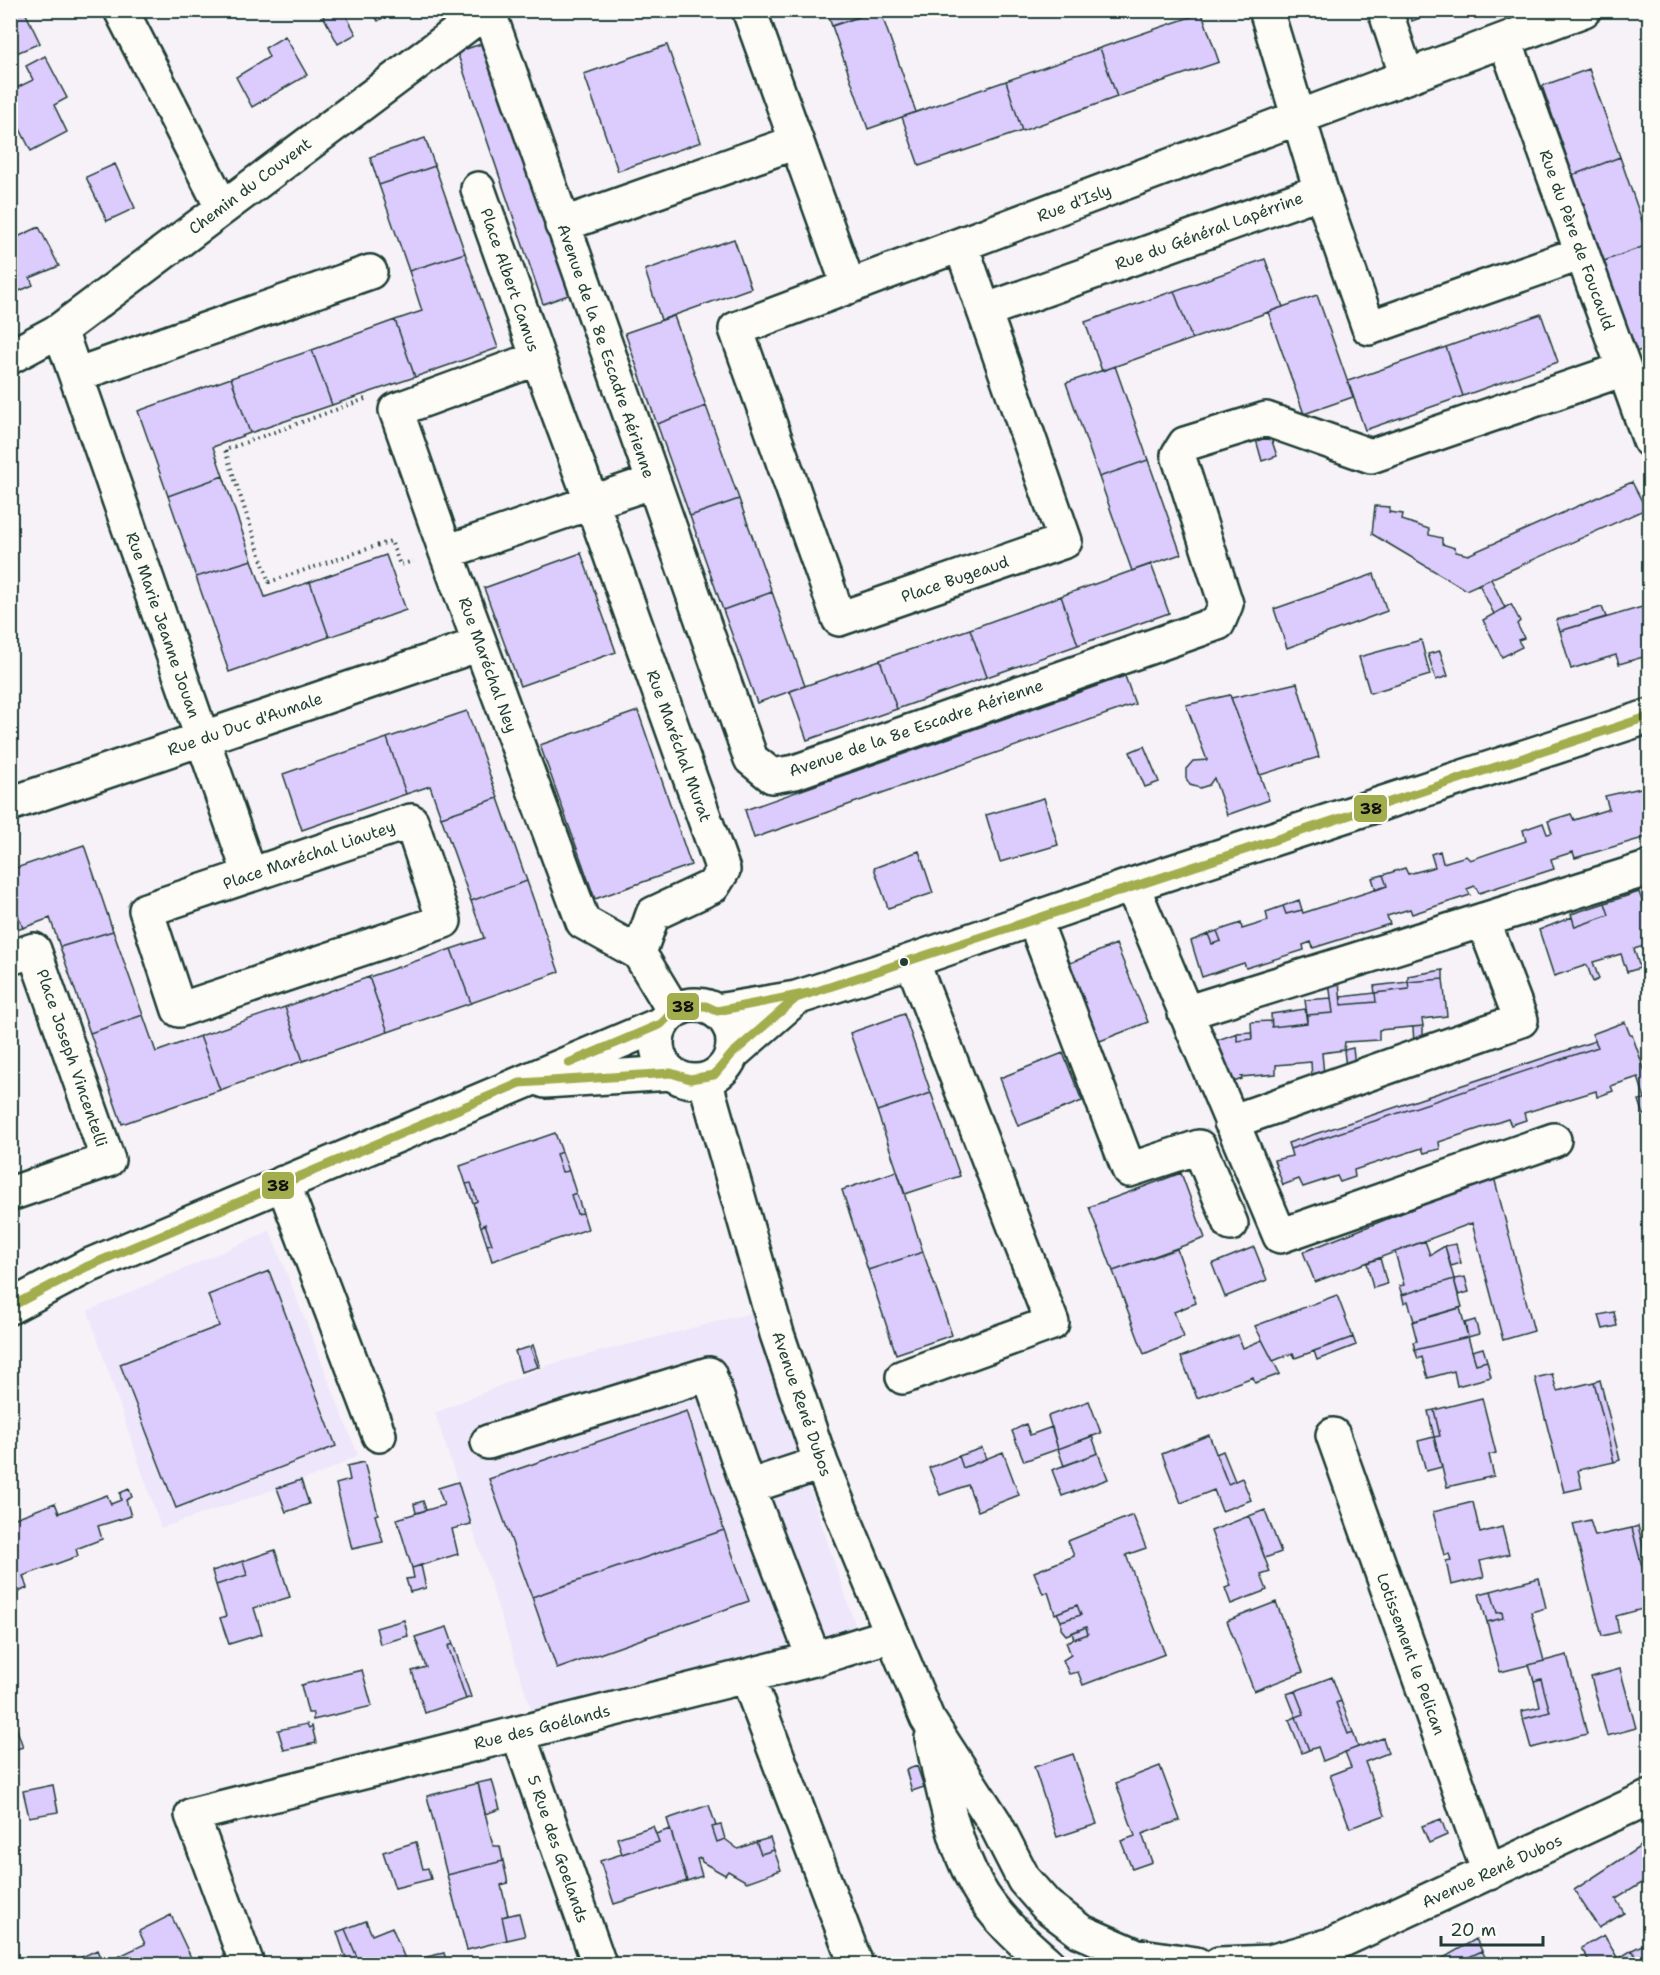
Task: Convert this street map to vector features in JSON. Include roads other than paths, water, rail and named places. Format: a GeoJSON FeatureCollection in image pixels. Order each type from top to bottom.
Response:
{"type":"FeatureCollection","features":[{"type":"Feature","properties":{"kind":"street"},"geometry":{"type":"LineString","coordinates":[[121,10],[222,207]]}},
{"type":"Feature","properties":{"kind":"street","name":"Chemin du Couvent"},"geometry":{"type":"LineString","coordinates":[[10,357],[60,330],[488,10]]}},
{"type":"Feature","properties":{"kind":"street","name":"Avenue de la 8e Escadre Aérienne"},"geometry":{"type":"LineString","coordinates":[[488,10],[651,482],[751,759],[772,776],[795,772],[1218,623],[1226,604],[1178,455],[1185,444],[1266,419],[1371,456],[1624,369]]}},
{"type":"Feature","properties":{"kind":"street"},"geometry":{"type":"LineString","coordinates":[[749,10],[849,287]]}},
{"type":"Feature","properties":{"kind":"street"},"geometry":{"type":"LineString","coordinates":[[1266,10],[1321,191]]}},
{"type":"Feature","properties":{"kind":"street"},"geometry":{"type":"LineString","coordinates":[[1385,10],[1407,77]]}},
{"type":"Feature","properties":{"kind":"street","name":"Rue d'Isly"},"geometry":{"type":"LineString","coordinates":[[736,329],[1584,10]]}},
{"type":"Feature","properties":{"kind":"street","name":"Rue du Père de Foucauld"},"geometry":{"type":"LineString","coordinates":[[1505,40],[1650,441]]}},
{"type":"Feature","properties":{"kind":"street"},"geometry":{"type":"LineString","coordinates":[[562,225],[796,142]]}},
{"type":"Feature","properties":{"kind":"street","name":"Place Albert Camus"},"geometry":{"type":"LineString","coordinates":[[446,552],[396,410],[538,358],[478,189]]}},
{"type":"Feature","properties":{"kind":"street","name":"Rue du Général Lapérrine"},"geometry":{"type":"LineString","coordinates":[[984,311],[1321,191],[1369,328],[1582,253]]}},
{"type":"Feature","properties":{"kind":"street","name":"Place Bugeaud"},"geometry":{"type":"LineString","coordinates":[[736,329],[839,619],[1065,541],[961,245]]}},
{"type":"Feature","properties":{"kind":"street"},"geometry":{"type":"LineString","coordinates":[[76,375],[370,272]]}},
{"type":"Feature","properties":{"kind":"street","name":"Rue Marie Jeanne Jouan"},"geometry":{"type":"LineString","coordinates":[[60,330],[250,874]]}},
{"type":"Feature","properties":{"kind":"street"},"geometry":{"type":"LineString","coordinates":[[538,358],[592,503]]}},
{"type":"Feature","properties":{"kind":"street"},"geometry":{"type":"LineString","coordinates":[[446,552],[651,482]]}},
{"type":"Feature","properties":{"kind":"street","name":"Rue Maréchal Murat"},"geometry":{"type":"LineString","coordinates":[[592,503],[723,870],[713,886],[653,914],[639,953]]}},
{"type":"Feature","properties":{"kind":"street","name":"Rue Maréchal Ney"},"geometry":{"type":"LineString","coordinates":[[446,552],[583,922],[639,953]]}},
{"type":"Feature","properties":{"kind":"street","name":"Rue du Duc d'Aumale"},"geometry":{"type":"LineString","coordinates":[[10,804],[480,644]]}},
{"type":"Feature","properties":{"kind":"street"},"geometry":{"type":"LineString","coordinates":[[10,1307],[86,1267],[520,1083],[695,1005],[717,1011],[796,998],[912,961],[1132,885],[1650,716]]}},
{"type":"Feature","properties":{"kind":"street","name":"Place Maréchal Liautey"},"geometry":{"type":"LineString","coordinates":[[411,821],[444,921],[179,1010],[146,910],[250,874],[411,821]]}},
{"type":"Feature","properties":{"kind":"street"},"geometry":{"type":"LineString","coordinates":[[1185,1013],[1650,868]]}},
{"type":"Feature","properties":{"kind":"street"},"geometry":{"type":"LineString","coordinates":[[1132,885],[1280,1236],[1554,1140]]}},
{"type":"Feature","properties":{"kind":"street"},"geometry":{"type":"LineString","coordinates":[[1034,918],[1130,1170],[1199,1147],[1231,1224]]}},
{"type":"Feature","properties":{"kind":"street"},"geometry":{"type":"LineString","coordinates":[[1231,1122],[1521,1020],[1483,920]]}},
{"type":"Feature","properties":{"kind":"street","name":"Place Joseph Vincentelli"},"geometry":{"type":"LineString","coordinates":[[10,958],[34,950],[108,1160],[10,1194]]}},
{"type":"Feature","properties":{"kind":"street"},"geometry":{"type":"LineString","coordinates":[[639,953],[667,1018],[657,1038],[658,1051],[663,1063],[671,1073]]}},
{"type":"Feature","properties":{"kind":"street"},"geometry":{"type":"LineString","coordinates":[[903,1377],[1052,1323],[912,961]]}},
{"type":"Feature","properties":{"kind":"street"},"geometry":{"type":"LineString","coordinates":[[732,1054],[796,998]]}},
{"type":"Feature","properties":{"kind":"street"},"geometry":{"type":"LineString","coordinates":[[520,1083],[671,1073],[693,1081],[705,1080],[726,1066],[732,1054],[734,1042],[732,1030],[717,1011]]}},
{"type":"Feature","properties":{"kind":"street","name":"Avenue René Dubos"},"geometry":{"type":"LineString","coordinates":[[705,1080],[777,1334],[821,1463],[927,1718],[995,1822],[1024,1880],[1047,1906],[1080,1930],[1135,1955],[1196,1965]]}},
{"type":"Feature","properties":{"kind":"street"},"geometry":{"type":"LineString","coordinates":[[283,1183],[379,1435]]}},
{"type":"Feature","properties":{"kind":"street"},"geometry":{"type":"LineString","coordinates":[[488,1442],[708,1374],[748,1487],[814,1659]]}},
{"type":"Feature","properties":{"kind":"street","name":"Lotissement le Pelican"},"geometry":{"type":"LineString","coordinates":[[1333,1435],[1489,1873]]}},
{"type":"Feature","properties":{"kind":"street"},"geometry":{"type":"LineString","coordinates":[[748,1487],[821,1463]]}},
{"type":"Feature","properties":{"kind":"street","name":"Rue des Goélands"},"geometry":{"type":"LineString","coordinates":[[247,1965],[192,1815],[814,1659],[891,1635]]}},
{"type":"Feature","properties":{"kind":"street"},"geometry":{"type":"LineString","coordinates":[[747,1676],[856,1965]]}},
{"type":"Feature","properties":{"kind":"street","name":"Avenue René Dubos"},"geometry":{"type":"LineString","coordinates":[[927,1718],[949,1818],[977,1887],[1014,1934],[1048,1965]]}},
{"type":"Feature","properties":{"kind":"street","name":"5 Rue des Goelands"},"geometry":{"type":"LineString","coordinates":[[518,1733],[599,1965]]}},
{"type":"Feature","properties":{"kind":"street","name":"Avenue René Dubos"},"geometry":{"type":"LineString","coordinates":[[1219,1965],[1270,1962],[1334,1944],[1650,1797]]}},
{"type":"Feature","properties":{"kind":"street"},"geometry":{"type":"LineString","coordinates":[[1058,1965],[1080,1930]]}},
{"type":"Feature","properties":{"kind":"street","name":"Avenue René Dubos"},"geometry":{"type":"LineString","coordinates":[[1305,1965],[1334,1944]]}}]}
